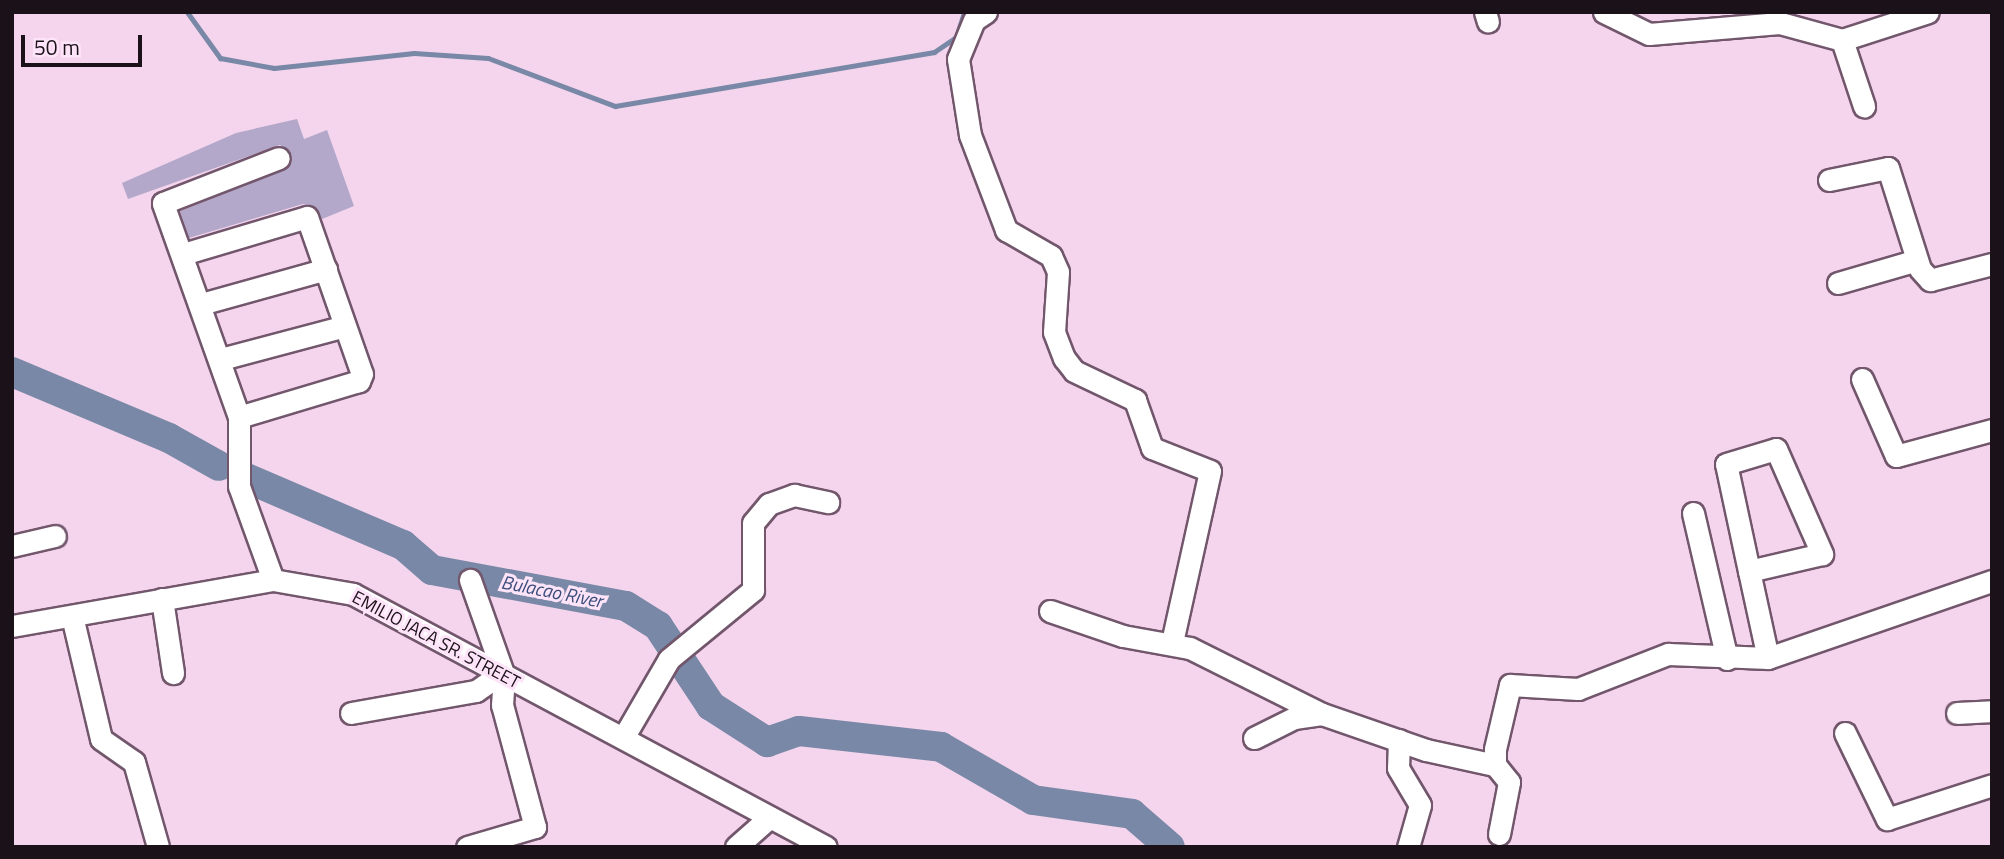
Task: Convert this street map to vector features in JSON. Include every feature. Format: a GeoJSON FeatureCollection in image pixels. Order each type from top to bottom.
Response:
{"type":"FeatureCollection","features":[{"type":"Feature","properties":{"kind":"street"},"geometry":{"type":"LineString","coordinates":[[986,12],[974,19],[958,59],[970,135],[1006,230],[1051,256],[1058,272],[1054,332],[1064,358],[1074,371],[1135,400],[1152,448],[1210,471],[1172,642]]}},
{"type":"Feature","properties":{"kind":"street"},"geometry":{"type":"LineString","coordinates":[[1604,12],[1649,34],[1780,23],[1842,40],[1932,14]]}},
{"type":"Feature","properties":{"kind":"street"},"geometry":{"type":"LineString","coordinates":[[1842,40],[1864,106]]}},
{"type":"Feature","properties":{"kind":"street"},"geometry":{"type":"LineString","coordinates":[[272,580],[239,486],[239,417],[221,359],[164,207],[167,198],[279,158]]}},
{"type":"Feature","properties":{"kind":"street"},"geometry":{"type":"LineString","coordinates":[[1829,180],[1888,169],[1917,260],[1933,281],[1992,264]]}},
{"type":"Feature","properties":{"kind":"street"},"geometry":{"type":"LineString","coordinates":[[183,254],[307,217],[326,269],[361,379],[239,417]]}},
{"type":"Feature","properties":{"kind":"street"},"geometry":{"type":"LineString","coordinates":[[1838,283],[1917,260]]}},
{"type":"Feature","properties":{"kind":"street"},"geometry":{"type":"LineString","coordinates":[[201,304],[326,269]]}},
{"type":"Feature","properties":{"kind":"street"},"geometry":{"type":"LineString","coordinates":[[221,359],[345,326]]}},
{"type":"Feature","properties":{"kind":"street"},"geometry":{"type":"LineString","coordinates":[[1862,379],[1896,456],[1992,430]]}},
{"type":"Feature","properties":{"kind":"street"},"geometry":{"type":"LineString","coordinates":[[1749,571],[1822,554],[1776,449],[1726,464],[1749,571],[1768,658]]}},
{"type":"Feature","properties":{"kind":"street"},"geometry":{"type":"LineString","coordinates":[[623,738],[669,659],[753,590],[753,523],[769,504],[794,495],[828,502]]}},
{"type":"Feature","properties":{"kind":"street"},"geometry":{"type":"LineString","coordinates":[[1693,513],[1727,659]]}},
{"type":"Feature","properties":{"kind":"street"},"geometry":{"type":"LineString","coordinates":[[12,546],[55,536]]}},
{"type":"Feature","properties":{"kind":"street","name":"EMILIO JACA SR. STREET"},"geometry":{"type":"LineString","coordinates":[[12,626],[272,580],[353,594],[827,847]]}},
{"type":"Feature","properties":{"kind":"street"},"geometry":{"type":"LineString","coordinates":[[467,847],[535,827],[502,705],[502,675],[470,580]]}},
{"type":"Feature","properties":{"kind":"street"},"geometry":{"type":"LineString","coordinates":[[1495,765],[1510,685],[1578,689],[1668,654],[1727,659],[1768,658],[1992,581]]}},
{"type":"Feature","properties":{"kind":"street"},"geometry":{"type":"LineString","coordinates":[[162,599],[173,673]]}},
{"type":"Feature","properties":{"kind":"street"},"geometry":{"type":"LineString","coordinates":[[1050,611],[1123,636],[1172,642],[1223,660],[1322,714],[1398,740],[1495,765],[1509,782],[1499,834]]}},
{"type":"Feature","properties":{"kind":"street"},"geometry":{"type":"LineString","coordinates":[[72,616],[101,739],[134,762],[158,847]]}},
{"type":"Feature","properties":{"kind":"street"},"geometry":{"type":"LineString","coordinates":[[351,713],[476,691],[502,675]]}},
{"type":"Feature","properties":{"kind":"street"},"geometry":{"type":"LineString","coordinates":[[1957,713],[1992,711]]}},
{"type":"Feature","properties":{"kind":"street"},"geometry":{"type":"LineString","coordinates":[[1254,738],[1294,718],[1322,714]]}},
{"type":"Feature","properties":{"kind":"street"},"geometry":{"type":"LineString","coordinates":[[1845,733],[1887,819],[1992,785]]}},
{"type":"Feature","properties":{"kind":"street"},"geometry":{"type":"LineString","coordinates":[[1398,740],[1398,768],[1420,805],[1408,847]]}},
{"type":"Feature","properties":{"kind":"street"},"geometry":{"type":"LineString","coordinates":[[736,847],[770,817]]}},
{"type":"Feature","properties":{"kind":"building"},"geometry":{"type":"Polygon","coordinates":[[[297,119],[304,139],[327,130],[354,206],[322,219],[315,207],[303,204],[189,238],[180,211],[284,170],[291,154],[280,145],[128,199],[122,183],[236,133],[297,119]]]}},
{"type":"Feature","properties":{"kind":"waterway"},"geometry":{"type":"LineString","coordinates":[[187,12],[220,58],[274,68],[414,53],[488,58],[615,106],[934,52],[956,37],[964,12]]}},
{"type":"Feature","properties":{"kind":"waterway","name":"Bulacao River"},"geometry":{"type":"LineString","coordinates":[[12,372],[169,438],[219,466]]}},
{"type":"Feature","properties":{"kind":"waterway","name":"Bulacao River"},"geometry":{"type":"LineString","coordinates":[[244,477],[403,545],[432,570],[626,606],[658,626],[711,706],[767,742],[799,731],[941,747],[1033,800],[1132,814],[1170,847]]}}]}
